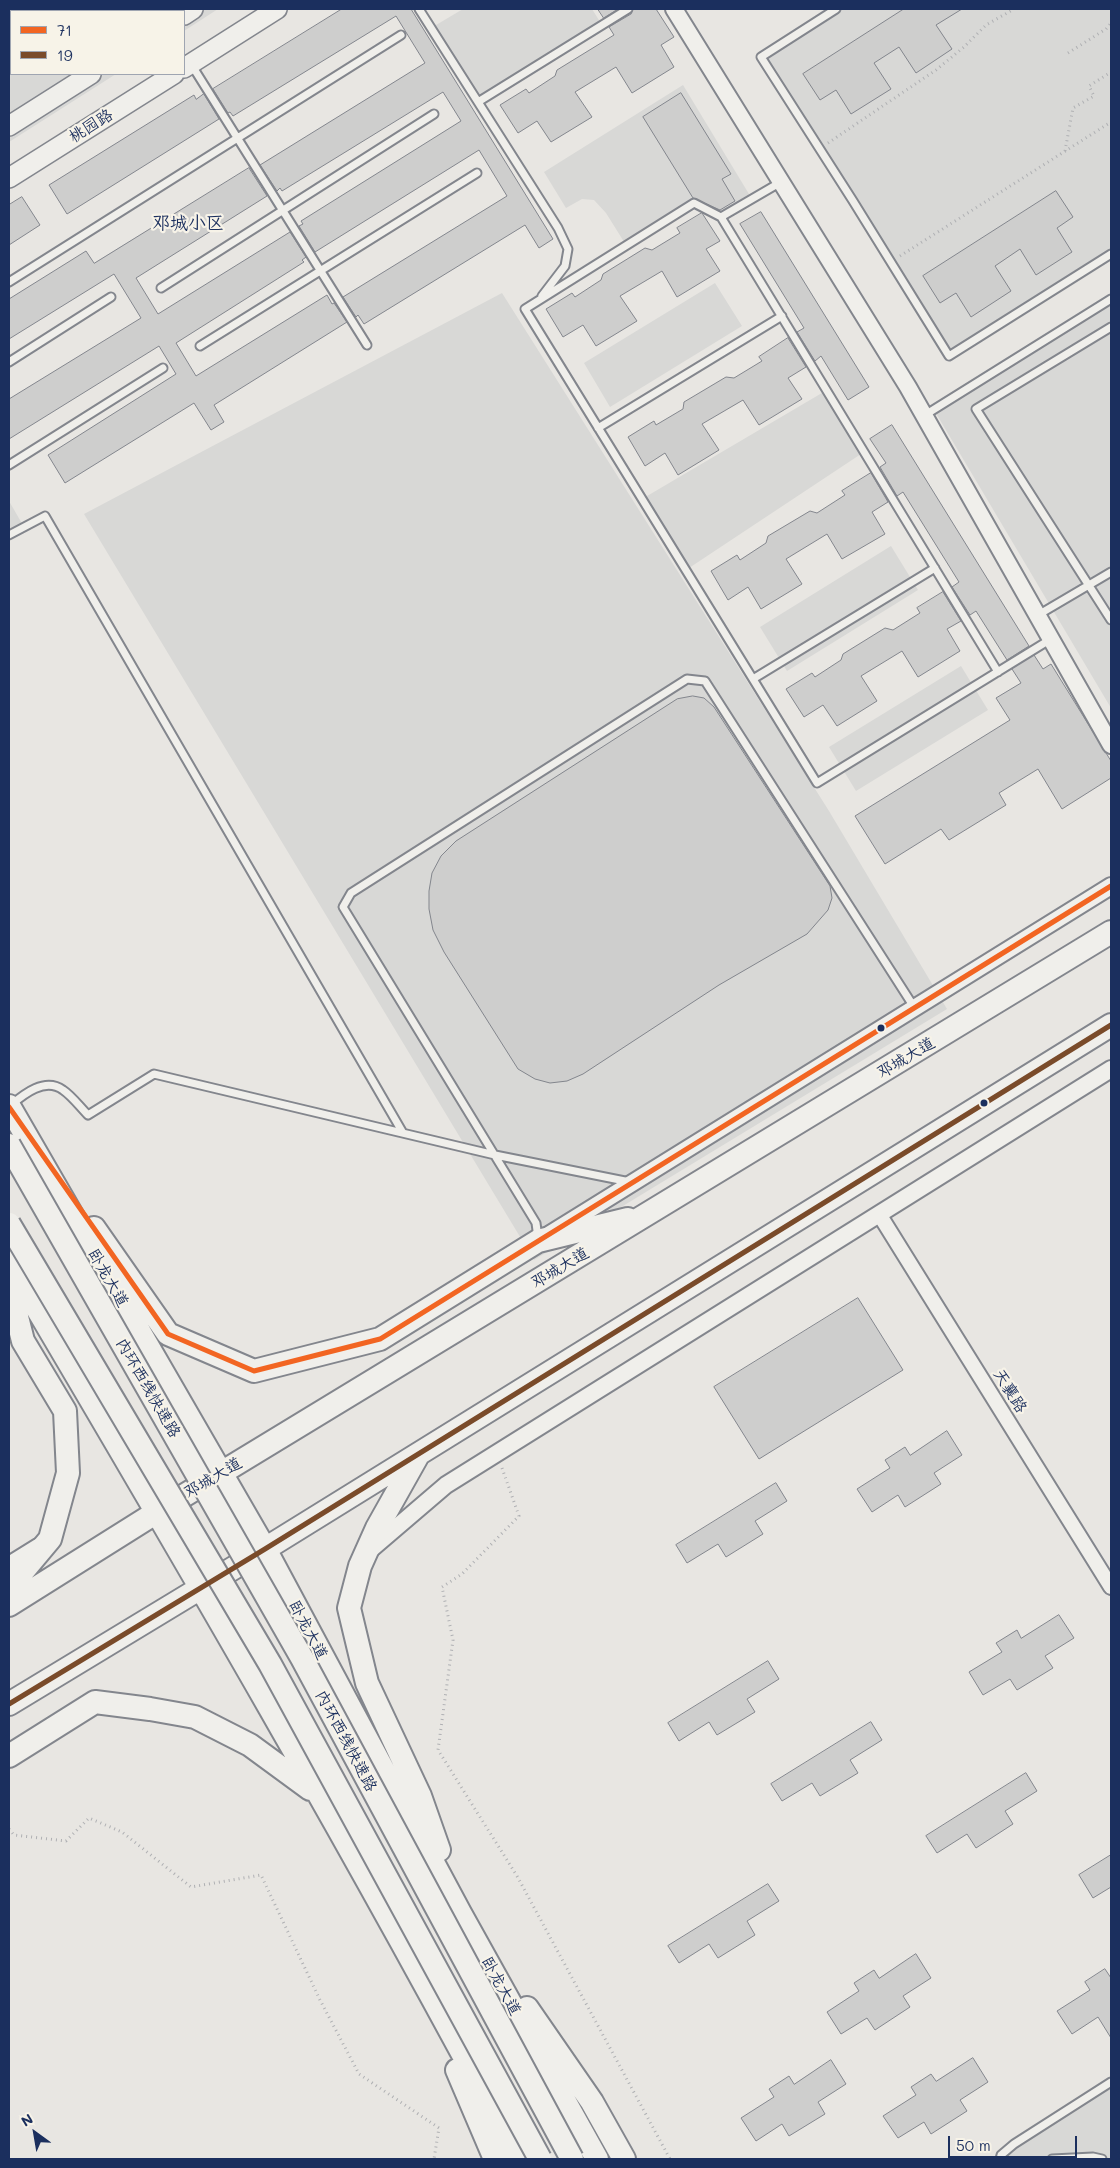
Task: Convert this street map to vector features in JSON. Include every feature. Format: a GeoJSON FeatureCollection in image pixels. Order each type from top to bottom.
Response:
{"type":"FeatureCollection","features":[{"type":"Feature","properties":{"kind":"highway","name":"邓城大道"},"geometry":{"type":"LineString","coordinates":[[9,1605],[157,1512],[1111,932]]}},
{"type":"Feature","properties":{"kind":"highway"},"geometry":{"type":"LineString","coordinates":[[9,1704],[265,1549],[1111,1025]]}},
{"type":"Feature","properties":{"kind":"highway"},"geometry":{"type":"LineString","coordinates":[[9,1107],[168,1334],[254,1371],[380,1339],[538,1241],[651,1213]]}},
{"type":"Feature","properties":{"kind":"highway","name":"卧龙大道"},"geometry":{"type":"LineString","coordinates":[[9,1107],[265,1549],[460,1912],[597,2159]]}},
{"type":"Feature","properties":{"kind":"highway","name":"内环西线快速路"},"geometry":{"type":"LineString","coordinates":[[9,1145],[302,1658],[572,2159]]}},
{"type":"Feature","properties":{"kind":"highway","name":"内环西线快速路"},"geometry":{"type":"LineString","coordinates":[[9,1224],[270,1664],[540,2159]]}},
{"type":"Feature","properties":{"kind":"highway"},"geometry":{"type":"LineString","coordinates":[[9,1261],[157,1512],[408,1954],[519,2159]]}},
{"type":"Feature","properties":{"kind":"highway"},"geometry":{"type":"LineString","coordinates":[[9,1285],[23,1341],[65,1411],[68,1472],[50,1540],[9,1588]]}},
{"type":"Feature","properties":{"kind":"highway"},"geometry":{"type":"LineString","coordinates":[[420,1452],[377,1528],[360,1566],[349,1608],[368,1683],[420,1796],[460,1912],[592,2102],[624,2159]]}},
{"type":"Feature","properties":{"kind":"highway"},"geometry":{"type":"LineString","coordinates":[[9,1756],[95,1702],[195,1717],[250,1745],[317,1794]]}},
{"type":"Feature","properties":{"kind":"highway"},"geometry":{"type":"LineString","coordinates":[[408,1954],[494,2157]]}},
{"type":"Feature","properties":{"kind":"main road"},"geometry":{"type":"LineString","coordinates":[[187,65],[277,9]]}},
{"type":"Feature","properties":{"kind":"main road"},"geometry":{"type":"LineString","coordinates":[[9,126],[89,75]]}},
{"type":"Feature","properties":{"kind":"main road","name":"桃园路"},"geometry":{"type":"LineString","coordinates":[[9,178],[172,75]]}},
{"type":"Feature","properties":{"kind":"street"},"geometry":{"type":"LineString","coordinates":[[674,9],[924,416],[1111,745]]}},
{"type":"Feature","properties":{"kind":"street"},"geometry":{"type":"LineString","coordinates":[[538,1241],[1111,886]]}},
{"type":"Feature","properties":{"kind":"street"},"geometry":{"type":"LineString","coordinates":[[366,1553],[446,1485],[1111,1069]]}},
{"type":"Feature","properties":{"kind":"street","name":"天襄路"},"geometry":{"type":"LineString","coordinates":[[879,1214],[1111,1587]]}},
{"type":"Feature","properties":{"kind":"street"},"geometry":{"type":"LineString","coordinates":[[9,1565],[50,1540]]}},
{"type":"Feature","properties":{"kind":"lane"},"geometry":{"type":"LineString","coordinates":[[419,9],[558,228],[568,250],[565,266],[539,300]]}},
{"type":"Feature","properties":{"kind":"lane"},"geometry":{"type":"LineString","coordinates":[[478,102],[628,9]]}},
{"type":"Feature","properties":{"kind":"lane"},"geometry":{"type":"LineString","coordinates":[[836,9],[761,57],[820,148],[949,356],[1111,254]]}},
{"type":"Feature","properties":{"kind":"lane"},"geometry":{"type":"LineString","coordinates":[[9,282],[401,35]]}},
{"type":"Feature","properties":{"kind":"lane"},"geometry":{"type":"LineString","coordinates":[[187,65],[237,138],[367,346]]}},
{"type":"Feature","properties":{"kind":"lane"},"geometry":{"type":"LineString","coordinates":[[161,288],[434,114]]}},
{"type":"Feature","properties":{"kind":"lane"},"geometry":{"type":"LineString","coordinates":[[200,346],[477,173]]}},
{"type":"Feature","properties":{"kind":"lane"},"geometry":{"type":"LineString","coordinates":[[721,217],[781,182]]}},
{"type":"Feature","properties":{"kind":"lane"},"geometry":{"type":"LineString","coordinates":[[998,672],[721,217],[694,203],[524,309],[818,783],[998,672],[1051,639]]}},
{"type":"Feature","properties":{"kind":"lane"},"geometry":{"type":"LineString","coordinates":[[9,362],[111,297]]}},
{"type":"Feature","properties":{"kind":"lane"},"geometry":{"type":"LineString","coordinates":[[924,416],[1111,299]]}},
{"type":"Feature","properties":{"kind":"lane"},"geometry":{"type":"LineString","coordinates":[[598,428],[782,316]]}},
{"type":"Feature","properties":{"kind":"lane"},"geometry":{"type":"LineString","coordinates":[[1111,327],[976,409],[1111,620]]}},
{"type":"Feature","properties":{"kind":"lane"},"geometry":{"type":"LineString","coordinates":[[9,465],[164,368]]}},
{"type":"Feature","properties":{"kind":"lane"},"geometry":{"type":"LineString","coordinates":[[9,535],[45,516],[403,1133]]}},
{"type":"Feature","properties":{"kind":"lane"},"geometry":{"type":"LineString","coordinates":[[753,679],[935,568]]}},
{"type":"Feature","properties":{"kind":"lane"},"geometry":{"type":"LineString","coordinates":[[1038,616],[1111,572]]}},
{"type":"Feature","properties":{"kind":"lane"},"geometry":{"type":"LineString","coordinates":[[538,1241],[536,1223],[343,907],[351,893],[687,678],[705,681],[914,1008]]}},
{"type":"Feature","properties":{"kind":"lane"},"geometry":{"type":"LineString","coordinates":[[9,1107],[27,1092],[47,1085],[62,1089],[88,1114],[154,1074],[495,1155],[633,1182]]}},
{"type":"Feature","properties":{"kind":"lane"},"geometry":{"type":"LineString","coordinates":[[1000,2159],[1001,2155],[1014,2144],[1111,2082]]}},
{"type":"Feature","properties":{"kind":"lane"},"geometry":{"type":"LineString","coordinates":[[1052,2159],[1093,2157],[1102,2159]]}},
{"type":"Feature","properties":{"kind":"path"},"geometry":{"type":"LineString","coordinates":[[820,148],[936,70],[964,47],[986,25],[1014,9]]}},
{"type":"Feature","properties":{"kind":"path"},"geometry":{"type":"LineString","coordinates":[[1068,53],[1106,29],[1111,23]]}},
{"type":"Feature","properties":{"kind":"path"},"geometry":{"type":"LineString","coordinates":[[1064,151],[1073,108],[1094,96],[1089,86],[1111,72]]}},
{"type":"Feature","properties":{"kind":"path"},"geometry":{"type":"LineString","coordinates":[[891,261],[1111,122]]}},
{"type":"Feature","properties":{"kind":"path"},"geometry":{"type":"LineString","coordinates":[[496,1454],[519,1516],[462,1574],[442,1587],[453,1640],[438,1750],[517,1876],[670,2159]]}},
{"type":"Feature","properties":{"kind":"path"},"geometry":{"type":"LineString","coordinates":[[9,1829],[14,1835],[66,1841],[89,1818],[122,1832],[191,1887],[261,1875],[320,2000],[359,2074],[439,2128],[434,2159]]}},
{"type":"Feature","properties":{"kind":"shaded area"},"geometry":{"type":"Polygon","coordinates":[[[9,9],[218,9],[185,30],[185,10],[10,10],[10,75],[114,75],[9,142],[9,9]]]}},
{"type":"Feature","properties":{"kind":"shaded area"},"geometry":{"type":"Polygon","coordinates":[[[463,9],[592,9],[602,25],[478,102],[431,28],[463,9]]]}},
{"type":"Feature","properties":{"kind":"shaded area"},"geometry":{"type":"Polygon","coordinates":[[[836,9],[1111,9],[1111,254],[949,356],[761,57],[836,9]]]}},
{"type":"Feature","properties":{"kind":"shaded area"},"geometry":{"type":"Polygon","coordinates":[[[683,85],[752,199],[721,217],[694,203],[626,245],[606,213],[594,200],[582,199],[566,208],[544,172],[683,85]]]}},
{"type":"Feature","properties":{"kind":"shaded area"},"geometry":{"type":"Polygon","coordinates":[[[715,283],[742,326],[610,407],[584,363],[715,283]]]}},
{"type":"Feature","properties":{"kind":"shaded area"},"geometry":{"type":"Polygon","coordinates":[[[502,293],[829,811],[947,1009],[534,1260],[84,514],[502,293]]]}},
{"type":"Feature","properties":{"kind":"shaded area"},"geometry":{"type":"Polygon","coordinates":[[[1111,299],[1111,708],[934,410],[1111,299]]]}},
{"type":"Feature","properties":{"kind":"shaded area"},"geometry":{"type":"Polygon","coordinates":[[[827,390],[864,452],[686,570],[642,499],[827,390]]]}},
{"type":"Feature","properties":{"kind":"shaded area"},"geometry":{"type":"Polygon","coordinates":[[[9,501],[24,527],[9,535],[9,501]]]}},
{"type":"Feature","properties":{"kind":"shaded area"},"geometry":{"type":"Polygon","coordinates":[[[891,546],[918,590],[787,671],[760,627],[891,546]]]}},
{"type":"Feature","properties":{"kind":"shaded area"},"geometry":{"type":"Polygon","coordinates":[[[961,666],[988,710],[856,791],[829,747],[961,666]]]}},
{"type":"Feature","properties":{"kind":"shaded area"},"geometry":{"type":"Polygon","coordinates":[[[1111,2082],[1111,2159],[999,2159],[1001,2155],[1111,2082]]]}},
{"type":"Feature","properties":{"kind":"building"},"geometry":{"type":"Polygon","coordinates":[[[342,9],[411,9],[553,239],[539,248],[525,225],[364,324],[358,315],[356,317],[343,297],[507,196],[479,150],[315,252],[299,226],[303,224],[301,221],[461,121],[443,92],[282,191],[280,188],[277,191],[260,165],[425,63],[396,16],[233,116],[230,112],[228,113],[213,89],[342,9]]]}},
{"type":"Feature","properties":{"kind":"building"},"geometry":{"type":"Polygon","coordinates":[[[598,9],[618,9],[604,18],[598,9]]]}},
{"type":"Feature","properties":{"kind":"building"},"geometry":{"type":"Polygon","coordinates":[[[633,9],[656,9],[674,37],[661,45],[674,67],[632,93],[616,67],[575,92],[592,117],[551,142],[537,121],[518,133],[500,105],[526,89],[529,93],[555,76],[557,70],[614,35],[609,27],[631,14],[633,9]]]}},
{"type":"Feature","properties":{"kind":"building"},"geometry":{"type":"Polygon","coordinates":[[[904,9],[962,9],[936,25],[952,49],[916,73],[899,47],[874,63],[891,89],[851,114],[836,90],[820,100],[803,74],[904,9]]]}},
{"type":"Feature","properties":{"kind":"building"},"geometry":{"type":"Polygon","coordinates":[[[681,93],[731,174],[722,179],[735,201],[720,210],[693,198],[643,117],[681,93]]]}},
{"type":"Feature","properties":{"kind":"building"},"geometry":{"type":"Polygon","coordinates":[[[204,94],[219,119],[67,214],[49,185],[194,95],[196,99],[204,94]]]}},
{"type":"Feature","properties":{"kind":"building"},"geometry":{"type":"Polygon","coordinates":[[[249,168],[267,196],[136,278],[158,314],[290,232],[306,257],[302,260],[304,262],[176,343],[196,376],[327,295],[347,322],[214,405],[224,422],[211,430],[194,403],[65,483],[48,455],[176,374],[159,346],[9,439],[9,399],[141,318],[114,274],[9,339],[9,299],[86,251],[94,263],[249,168]]]}},
{"type":"Feature","properties":{"kind":"building"},"geometry":{"type":"Polygon","coordinates":[[[1056,191],[1073,217],[1057,228],[1072,252],[1036,275],[1020,249],[995,266],[1011,291],[971,317],[956,293],[940,303],[923,276],[1056,191]]]}},
{"type":"Feature","properties":{"kind":"building"},"geometry":{"type":"Polygon","coordinates":[[[22,197],[40,225],[9,245],[9,205],[22,197]]]}},
{"type":"Feature","properties":{"kind":"building"},"geometry":{"type":"Polygon","coordinates":[[[761,212],[869,387],[848,400],[821,356],[815,361],[797,332],[804,328],[740,224],[761,212]]]}},
{"type":"Feature","properties":{"kind":"building"},"geometry":{"type":"Polygon","coordinates":[[[702,213],[720,241],[706,249],[720,271],[677,297],[662,271],[620,296],[637,321],[596,346],[583,325],[563,337],[546,309],[572,293],[575,297],[601,280],[603,274],[645,248],[652,250],[680,233],[677,228],[702,213]]]}},
{"type":"Feature","properties":{"kind":"building"},"geometry":{"type":"Polygon","coordinates":[[[788,338],[806,367],[788,378],[802,399],[759,425],[743,400],[702,424],[719,450],[678,475],[665,453],[645,466],[628,437],[654,421],[656,425],[683,409],[684,402],[726,377],[734,378],[762,361],[759,357],[788,338]]]}},
{"type":"Feature","properties":{"kind":"building"},"geometry":{"type":"Polygon","coordinates":[[[892,425],[1029,646],[1007,660],[976,611],[970,615],[952,587],[959,582],[903,492],[897,496],[880,467],[886,463],[870,439],[892,425]]]}},
{"type":"Feature","properties":{"kind":"building"},"geometry":{"type":"Polygon","coordinates":[[[871,473],[888,502],[872,512],[885,534],[842,559],[827,534],[786,559],[802,584],[761,609],[748,587],[728,600],[711,571],[737,555],[740,560],[766,543],[768,536],[810,511],[817,513],[845,495],[842,491],[871,473]]]}},
{"type":"Feature","properties":{"kind":"building"},"geometry":{"type":"Polygon","coordinates":[[[943,592],[961,621],[947,629],[960,651],[918,677],[902,651],[861,676],[877,701],[837,726],[823,705],[804,717],[786,689],[812,673],[815,677],[841,660],[843,654],[885,628],[893,630],[920,613],[917,608],[943,592]]]}},
{"type":"Feature","properties":{"kind":"building"},"geometry":{"type":"Polygon","coordinates":[[[1034,655],[1043,669],[1051,664],[1111,761],[1111,778],[1062,809],[1038,769],[999,793],[1006,805],[949,840],[941,829],[885,864],[855,816],[1010,720],[996,698],[1021,683],[1012,669],[1034,655]]]}},
{"type":"Feature","properties":{"kind":"building"},"geometry":{"type":"Polygon","coordinates":[[[693,696],[704,698],[714,707],[830,886],[832,898],[828,910],[807,934],[719,985],[583,1074],[567,1081],[550,1083],[535,1079],[518,1069],[444,952],[433,930],[429,909],[432,873],[441,856],[456,841],[677,699],[693,696]]]}},
{"type":"Feature","properties":{"kind":"building"},"geometry":{"type":"Polygon","coordinates":[[[858,1298],[903,1370],[759,1459],[714,1387],[858,1298]]]}},
{"type":"Feature","properties":{"kind":"building"},"geometry":{"type":"Polygon","coordinates":[[[947,1431],[962,1455],[934,1473],[941,1484],[905,1507],[898,1495],[872,1512],[857,1489],[890,1468],[885,1460],[905,1447],[910,1455],[947,1431]]]}},
{"type":"Feature","properties":{"kind":"building"},"geometry":{"type":"Polygon","coordinates":[[[776,1483],[787,1501],[755,1521],[763,1534],[726,1557],[718,1544],[687,1563],[676,1545],[776,1483]]]}},
{"type":"Feature","properties":{"kind":"building"},"geometry":{"type":"Polygon","coordinates":[[[1059,1615],[1074,1638],[1045,1656],[1053,1668],[1017,1690],[1010,1679],[983,1695],[969,1672],[1002,1652],[996,1643],[1017,1630],[1021,1638],[1059,1615]]]}},
{"type":"Feature","properties":{"kind":"building"},"geometry":{"type":"Polygon","coordinates":[[[768,1661],[779,1679],[747,1699],[755,1712],[717,1735],[709,1722],[679,1741],[668,1723],[768,1661]]]}},
{"type":"Feature","properties":{"kind":"building"},"geometry":{"type":"Polygon","coordinates":[[[871,1722],[882,1740],[850,1760],[858,1773],[820,1796],[812,1783],[782,1801],[771,1784],[871,1722]]]}},
{"type":"Feature","properties":{"kind":"building"},"geometry":{"type":"Polygon","coordinates":[[[1026,1773],[1037,1791],[1005,1811],[1013,1824],[976,1848],[967,1834],[937,1853],[926,1836],[1026,1773]]]}},
{"type":"Feature","properties":{"kind":"building"},"geometry":{"type":"Polygon","coordinates":[[[1111,1855],[1111,1887],[1093,1898],[1079,1875],[1111,1855]]]}},
{"type":"Feature","properties":{"kind":"building"},"geometry":{"type":"Polygon","coordinates":[[[768,1884],[779,1901],[747,1921],[755,1935],[718,1958],[709,1944],[679,1963],[668,1946],[768,1884]]]}},
{"type":"Feature","properties":{"kind":"building"},"geometry":{"type":"Polygon","coordinates":[[[916,1954],[931,1978],[903,1996],[910,2007],[875,2030],[867,2018],[841,2034],[827,2012],[859,1991],[854,1983],[874,1970],[879,1978],[916,1954]]]}},
{"type":"Feature","properties":{"kind":"building"},"geometry":{"type":"Polygon","coordinates":[[[1105,1969],[1111,1978],[1111,2038],[1098,2017],[1072,2034],[1057,2011],[1090,1990],[1085,1982],[1105,1969]]]}},
{"type":"Feature","properties":{"kind":"building"},"geometry":{"type":"Polygon","coordinates":[[[973,2058],[988,2082],[960,2100],[967,2111],[931,2134],[924,2122],[898,2138],[883,2116],[916,2095],[911,2087],[931,2074],[936,2081],[973,2058]]]}},
{"type":"Feature","properties":{"kind":"building"},"geometry":{"type":"Polygon","coordinates":[[[831,2060],[846,2084],[818,2102],[825,2114],[789,2136],[782,2124],[756,2141],[741,2118],[774,2097],[769,2089],[789,2076],[794,2084],[831,2060]]]}},
{"type":"Feature","properties":{"kind":"transit line","name":"71"},"geometry":{"type":"LineString","coordinates":[[9,1107],[168,1334],[254,1371],[380,1339],[1111,886]]}},
{"type":"Feature","properties":{"kind":"transit line","name":"19"},"geometry":{"type":"LineString","coordinates":[[9,1704],[265,1549],[1111,1025]]}},
{"type":"Feature","properties":{"kind":"district","name":"邓城小区"},"geometry":{"type":"Point","coordinates":[188,223]}}]}
